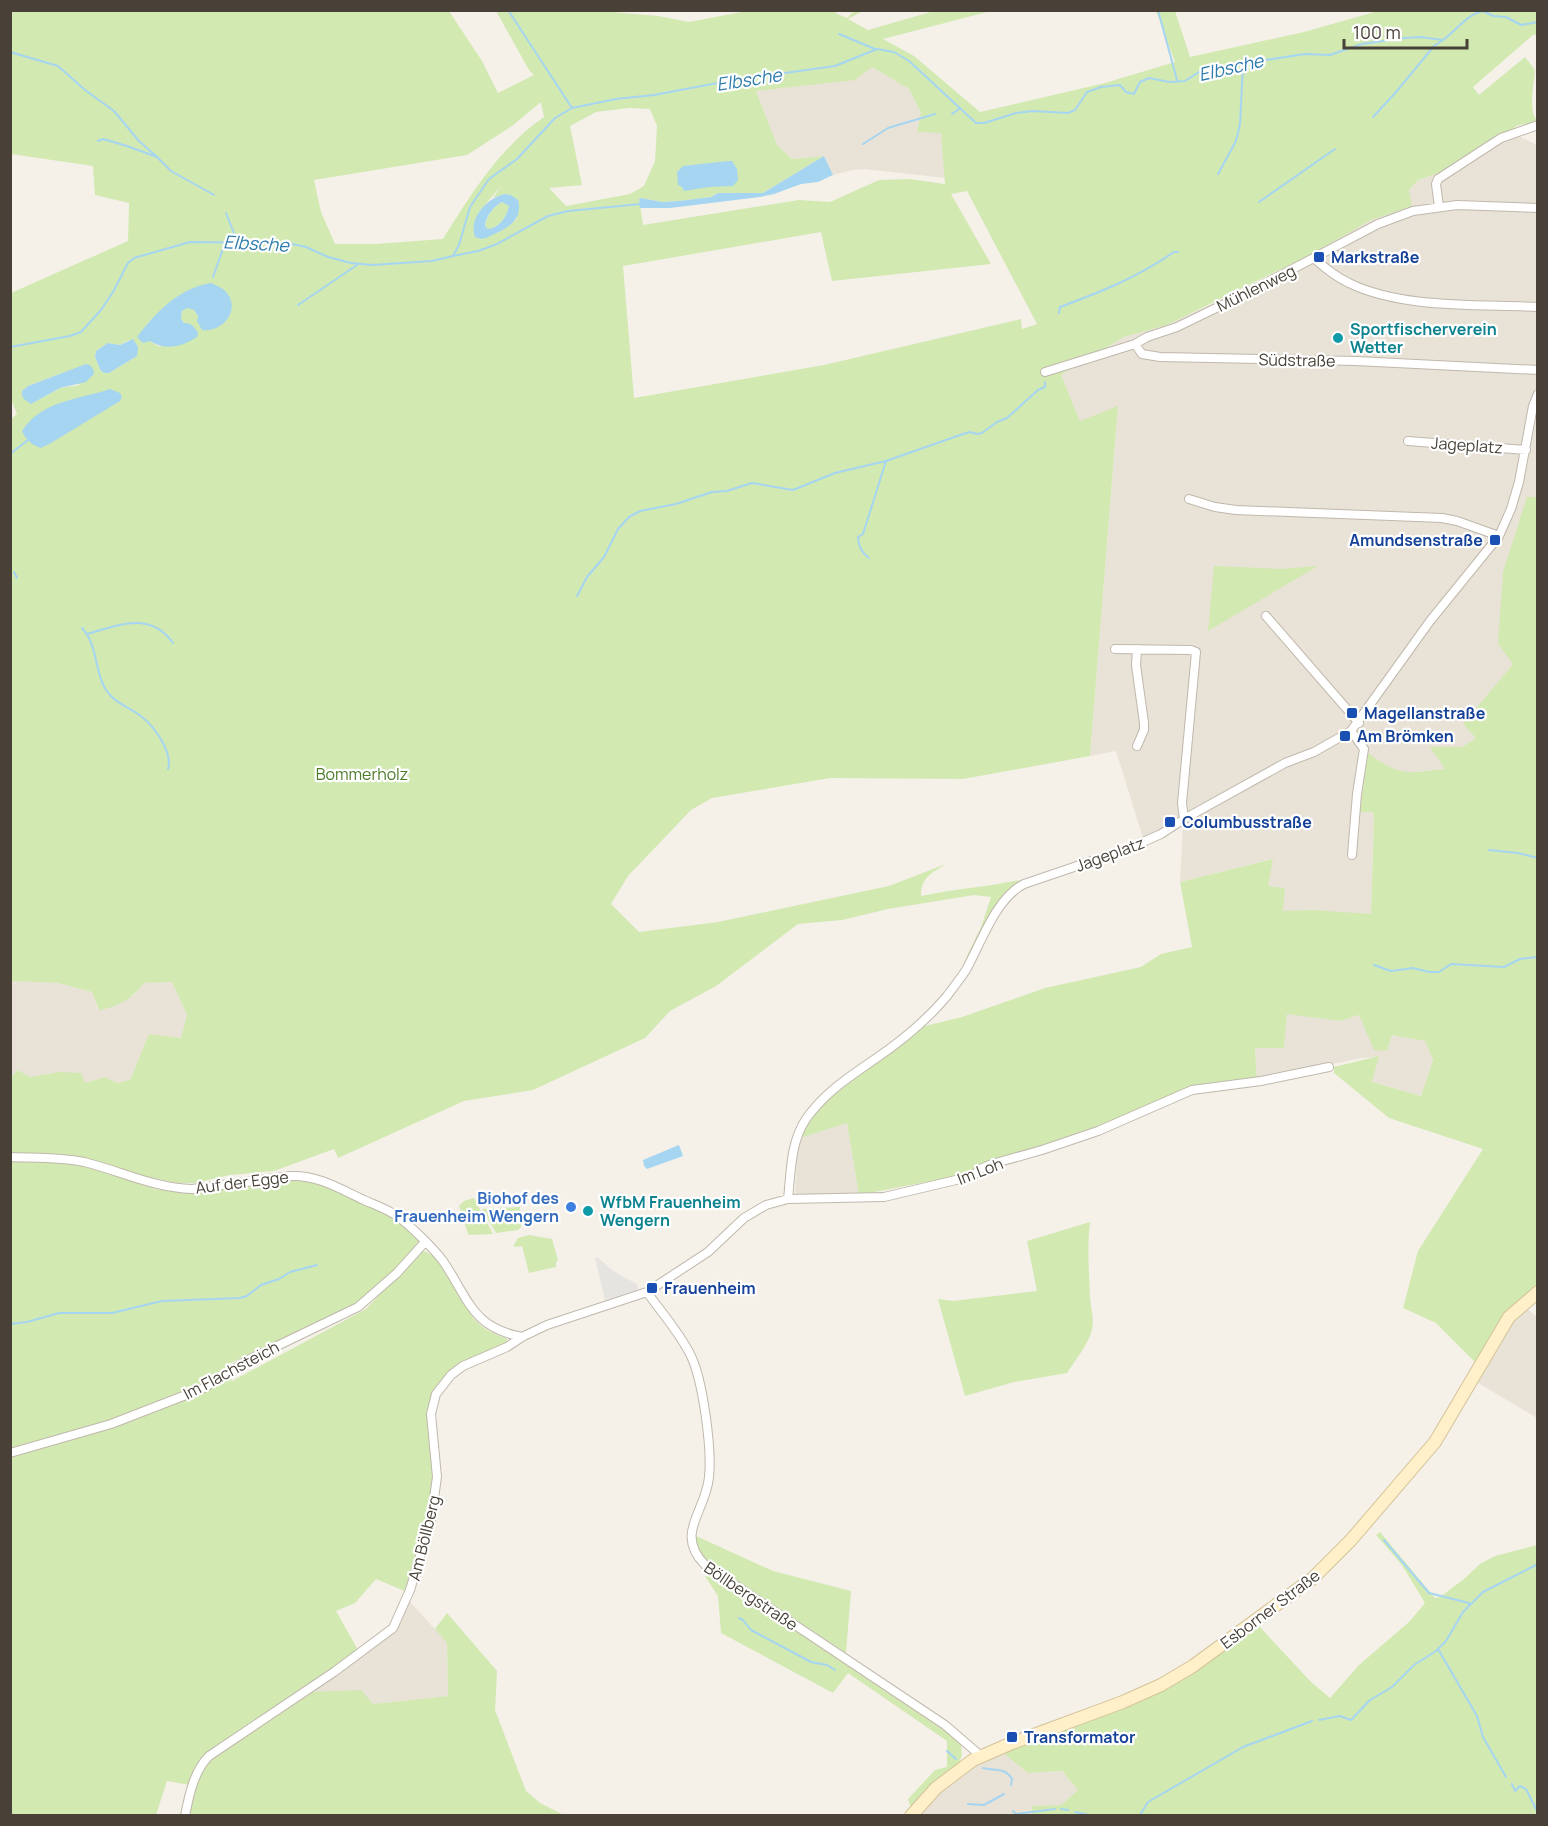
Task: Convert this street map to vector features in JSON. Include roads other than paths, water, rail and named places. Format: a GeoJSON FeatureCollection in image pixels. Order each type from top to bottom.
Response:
{"type":"FeatureCollection","features":[{"type":"Feature","properties":{"kind":"main road","name":"Esborner Straße"},"geometry":{"type":"LineString","coordinates":[[911,1815],[950,1776],[981,1756],[1124,1702],[1161,1685],[1193,1666],[1313,1578],[1351,1540],[1435,1442],[1509,1317],[1538,1292]]}},
{"type":"Feature","properties":{"kind":"street"},"geometry":{"type":"LineString","coordinates":[[1439,207],[1436,184],[1438,179],[1501,138],[1538,125]]}},
{"type":"Feature","properties":{"kind":"street","name":"Mühlenweg"},"geometry":{"type":"LineString","coordinates":[[1045,372],[1135,344],[1187,322],[1315,260],[1378,224],[1413,211],[1473,205],[1538,208]]}},
{"type":"Feature","properties":{"kind":"street"},"geometry":{"type":"LineString","coordinates":[[1315,260],[1348,283],[1392,297],[1419,301],[1538,307]]}},
{"type":"Feature","properties":{"kind":"street","name":"Südstraße"},"geometry":{"type":"LineString","coordinates":[[1135,344],[1142,354],[1160,357],[1356,361],[1538,370]]}},
{"type":"Feature","properties":{"kind":"street","name":"Jageplatz"},"geometry":{"type":"LineString","coordinates":[[788,1199],[795,1142],[802,1125],[819,1102],[848,1077],[913,1029],[946,997],[965,971],[992,920],[1011,892],[1024,884],[1127,849],[1161,834],[1285,763],[1314,752],[1351,731],[1359,723],[1430,621],[1499,536],[1515,496],[1533,406],[1538,394]]}},
{"type":"Feature","properties":{"kind":"street","name":"Jageplatz"},"geometry":{"type":"LineString","coordinates":[[1408,441],[1526,450]]}},
{"type":"Feature","properties":{"kind":"street"},"geometry":{"type":"LineString","coordinates":[[1189,499],[1215,507],[1236,510],[1442,518],[1499,536]]}},
{"type":"Feature","properties":{"kind":"street"},"geometry":{"type":"LineString","coordinates":[[1266,615],[1359,723]]}},
{"type":"Feature","properties":{"kind":"street"},"geometry":{"type":"LineString","coordinates":[[1115,649],[1191,650],[1196,652],[1182,802],[1184,819]]}},
{"type":"Feature","properties":{"kind":"street"},"geometry":{"type":"LineString","coordinates":[[1137,649],[1136,665],[1144,723],[1144,730],[1137,746]]}},
{"type":"Feature","properties":{"kind":"street"},"geometry":{"type":"LineString","coordinates":[[1351,731],[1364,748],[1357,794],[1352,855]]}},
{"type":"Feature","properties":{"kind":"street","name":"Im Loh"},"geometry":{"type":"LineString","coordinates":[[647,1292],[708,1252],[744,1218],[766,1205],[788,1199],[884,1197],[968,1178],[992,1164],[1098,1131],[1192,1090],[1261,1081],[1329,1067]]}},
{"type":"Feature","properties":{"kind":"street","name":"Auf der Egge"},"geometry":{"type":"LineString","coordinates":[[10,1157],[75,1161],[159,1185],[179,1188],[192,1189],[291,1176],[310,1177],[327,1182],[398,1216],[443,1261],[466,1299],[483,1321],[499,1331],[522,1337]]}},
{"type":"Feature","properties":{"kind":"street","name":"Im Flachsteich"},"geometry":{"type":"LineString","coordinates":[[11,1452],[111,1424],[204,1388],[248,1360],[358,1307],[397,1273],[425,1242]]}},
{"type":"Feature","properties":{"kind":"street","name":"Am Böllberg"},"geometry":{"type":"LineString","coordinates":[[185,1815],[196,1774],[209,1756],[334,1672],[393,1628],[410,1590],[429,1528],[436,1497],[437,1477],[431,1414],[436,1394],[451,1375],[463,1366],[507,1347],[547,1325],[647,1292]]}},
{"type":"Feature","properties":{"kind":"street","name":"Böllbergstraße"},"geometry":{"type":"LineString","coordinates":[[647,1292],[686,1348],[698,1372],[710,1460],[706,1494],[691,1537],[691,1546],[699,1559],[945,1725],[981,1756]]}},
{"type":"Feature","properties":{"kind":"water"},"geometry":{"type":"Polygon","coordinates":[[[824,156],[833,175],[818,182],[801,184],[760,197],[670,208],[640,208],[639,199],[641,198],[662,202],[711,197],[718,193],[763,193],[824,156]]]}},
{"type":"Feature","properties":{"kind":"water"},"geometry":{"type":"Polygon","coordinates":[[[732,161],[737,169],[738,180],[733,186],[684,191],[678,185],[677,172],[683,166],[732,161]]]}},
{"type":"Feature","properties":{"kind":"water"},"geometry":{"type":"Polygon","coordinates":[[[511,195],[518,200],[519,208],[515,220],[506,228],[486,238],[475,237],[474,223],[477,216],[486,204],[498,196],[511,195]],[[502,202],[496,206],[488,215],[485,226],[488,229],[499,224],[509,206],[502,202]]]}},
{"type":"Feature","properties":{"kind":"water"},"geometry":{"type":"Polygon","coordinates":[[[211,283],[224,290],[232,304],[224,323],[210,330],[202,330],[194,310],[187,308],[182,311],[181,319],[184,323],[194,327],[198,333],[197,337],[168,347],[150,341],[143,343],[137,337],[169,302],[189,290],[211,283]]]}},
{"type":"Feature","properties":{"kind":"water"},"geometry":{"type":"Polygon","coordinates":[[[133,339],[138,347],[137,356],[109,373],[101,371],[95,357],[96,351],[108,343],[120,345],[133,339]]]}},
{"type":"Feature","properties":{"kind":"water"},"geometry":{"type":"Polygon","coordinates":[[[86,364],[92,367],[94,374],[86,382],[60,388],[31,404],[24,399],[22,391],[28,386],[86,364]]]}},
{"type":"Feature","properties":{"kind":"water"},"geometry":{"type":"Polygon","coordinates":[[[110,389],[120,393],[122,397],[120,401],[51,443],[41,448],[25,437],[22,431],[30,421],[50,407],[110,389]]]}},
{"type":"Feature","properties":{"kind":"water"},"geometry":{"type":"Polygon","coordinates":[[[679,1145],[683,1156],[647,1169],[644,1166],[643,1160],[679,1145]]]}},
{"type":"Feature","properties":{"kind":"waterway"},"geometry":{"type":"LineString","coordinates":[[508,10],[572,108]]}},
{"type":"Feature","properties":{"kind":"waterway"},"geometry":{"type":"LineString","coordinates":[[1158,10],[1177,80]]}},
{"type":"Feature","properties":{"kind":"waterway","name":"Elbsche"},"geometry":{"type":"LineString","coordinates":[[10,347],[81,332],[101,310],[128,263],[134,258],[190,242],[288,243],[306,247],[328,257],[372,265],[432,261],[453,256],[459,245],[470,207],[489,179],[517,159],[555,118],[572,108],[728,81],[835,66],[877,49],[894,52],[909,61],[976,123],[984,123],[1016,113],[1033,111],[1068,113],[1075,110],[1087,92],[1101,87],[1120,85],[1126,92],[1134,94],[1140,82],[1149,78],[1169,82],[1185,81],[1199,72],[1215,72],[1227,66],[1305,54],[1330,55],[1362,44],[1420,37],[1443,40],[1467,19],[1483,11],[1493,16],[1506,17],[1521,25],[1538,22]]}},
{"type":"Feature","properties":{"kind":"waterway"},"geometry":{"type":"LineString","coordinates":[[839,34],[875,49]]}},
{"type":"Feature","properties":{"kind":"waterway"},"geometry":{"type":"LineString","coordinates":[[1373,117],[1434,46],[1443,40]]}},
{"type":"Feature","properties":{"kind":"waterway"},"geometry":{"type":"LineString","coordinates":[[10,52],[58,66],[114,111],[139,141],[157,157]]}},
{"type":"Feature","properties":{"kind":"waterway"},"geometry":{"type":"LineString","coordinates":[[1218,174],[1236,141],[1240,124],[1243,65]]}},
{"type":"Feature","properties":{"kind":"waterway"},"geometry":{"type":"LineString","coordinates":[[952,114],[959,109]]}},
{"type":"Feature","properties":{"kind":"waterway"},"geometry":{"type":"LineString","coordinates":[[863,144],[888,128],[935,114]]}},
{"type":"Feature","properties":{"kind":"waterway"},"geometry":{"type":"LineString","coordinates":[[98,141],[103,139],[157,157],[171,171],[214,195]]}},
{"type":"Feature","properties":{"kind":"waterway"},"geometry":{"type":"LineString","coordinates":[[1259,202],[1335,149]]}},
{"type":"Feature","properties":{"kind":"waterway"},"geometry":{"type":"LineString","coordinates":[[453,256],[497,244],[548,216],[568,211],[641,204]]}},
{"type":"Feature","properties":{"kind":"waterway"},"geometry":{"type":"LineString","coordinates":[[226,213],[237,241]]}},
{"type":"Feature","properties":{"kind":"waterway"},"geometry":{"type":"LineString","coordinates":[[213,277],[225,243]]}},
{"type":"Feature","properties":{"kind":"waterway"},"geometry":{"type":"LineString","coordinates":[[1059,313],[1060,307],[1119,283],[1174,252],[1178,252]]}},
{"type":"Feature","properties":{"kind":"waterway"},"geometry":{"type":"LineString","coordinates":[[298,305],[357,265]]}},
{"type":"Feature","properties":{"kind":"waterway"},"geometry":{"type":"LineString","coordinates":[[577,596],[587,577],[604,557],[618,529],[629,517],[640,511],[676,504],[712,492],[727,491],[752,483],[793,490],[835,473],[886,461],[963,434],[982,433],[1007,418],[1038,390],[1045,387],[1045,382]]}},
{"type":"Feature","properties":{"kind":"waterway"},"geometry":{"type":"LineString","coordinates":[[10,454],[28,440]]}},
{"type":"Feature","properties":{"kind":"waterway"},"geometry":{"type":"LineString","coordinates":[[869,558],[861,549],[858,537],[863,534],[886,461]]}},
{"type":"Feature","properties":{"kind":"waterway"},"geometry":{"type":"LineString","coordinates":[[14,572],[17,578]]}},
{"type":"Feature","properties":{"kind":"waterway"},"geometry":{"type":"LineString","coordinates":[[87,634],[122,624],[144,624],[164,633],[173,643]]}},
{"type":"Feature","properties":{"kind":"waterway"},"geometry":{"type":"LineString","coordinates":[[82,628],[92,644],[105,689],[114,699],[138,714],[152,727],[165,748],[168,756],[168,769]]}},
{"type":"Feature","properties":{"kind":"waterway"},"geometry":{"type":"LineString","coordinates":[[1489,850],[1538,858]]}},
{"type":"Feature","properties":{"kind":"waterway"},"geometry":{"type":"LineString","coordinates":[[1374,965],[1391,971],[1413,968],[1439,972],[1451,964],[1504,967],[1520,959],[1538,957]]}},
{"type":"Feature","properties":{"kind":"waterway"},"geometry":{"type":"LineString","coordinates":[[10,1324],[59,1313],[112,1313],[162,1301],[240,1298],[247,1296],[261,1285],[279,1279],[290,1272],[317,1265]]}},
{"type":"Feature","properties":{"kind":"waterway"},"geometry":{"type":"LineString","coordinates":[[1384,1540],[1429,1593],[1469,1603],[1469,1605]]}},
{"type":"Feature","properties":{"kind":"waterway"},"geometry":{"type":"LineString","coordinates":[[1319,1720],[1340,1716],[1351,1720],[1370,1700],[1392,1687],[1414,1665],[1436,1651],[1446,1641],[1463,1612],[1483,1592],[1538,1564]]}},
{"type":"Feature","properties":{"kind":"waterway"},"geometry":{"type":"LineString","coordinates":[[739,1618],[751,1630],[811,1662],[827,1665],[835,1670]]}},
{"type":"Feature","properties":{"kind":"waterway"},"geometry":{"type":"LineString","coordinates":[[1438,1649],[1477,1716],[1483,1737],[1506,1777]]}},
{"type":"Feature","properties":{"kind":"waterway"},"geometry":{"type":"LineString","coordinates":[[1140,1815],[1148,1802],[1243,1747],[1312,1721]]}},
{"type":"Feature","properties":{"kind":"waterway"},"geometry":{"type":"LineString","coordinates":[[947,1751],[956,1759]]}},
{"type":"Feature","properties":{"kind":"waterway"},"geometry":{"type":"LineString","coordinates":[[983,1768],[1006,1773],[1012,1779],[1011,1785]]}},
{"type":"Feature","properties":{"kind":"waterway"},"geometry":{"type":"LineString","coordinates":[[1512,1784],[1515,1791],[1520,1786],[1526,1789],[1538,1813]]}},
{"type":"Feature","properties":{"kind":"waterway"},"geometry":{"type":"LineString","coordinates":[[968,1804],[984,1805],[1004,1794]]}},
{"type":"Feature","properties":{"kind":"waterway"},"geometry":{"type":"LineString","coordinates":[[1013,1811],[1016,1814],[1055,1809]]}},
{"type":"Feature","properties":{"kind":"waterway"},"geometry":{"type":"LineString","coordinates":[[1061,1809],[1068,1810]]}},
{"type":"Feature","properties":{"kind":"waterway"},"geometry":{"type":"LineString","coordinates":[[1075,1812],[1094,1816]]}},
{"type":"Feature","properties":{"kind":"place","name":"Markstraße"},"geometry":{"type":"Point","coordinates":[1319,257]}},
{"type":"Feature","properties":{"kind":"place","name":"Sportfischerverein Wetter"},"geometry":{"type":"Point","coordinates":[1338,338]}},
{"type":"Feature","properties":{"kind":"place","name":"Amundsenstraße"},"geometry":{"type":"Point","coordinates":[1495,540]}},
{"type":"Feature","properties":{"kind":"place","name":"Magellanstraße"},"geometry":{"type":"Point","coordinates":[1352,713]}},
{"type":"Feature","properties":{"kind":"place","name":"Am Brömken"},"geometry":{"type":"Point","coordinates":[1345,736]}},
{"type":"Feature","properties":{"kind":"place","name":"Columbusstraße"},"geometry":{"type":"Point","coordinates":[1170,822]}},
{"type":"Feature","properties":{"kind":"place","name":"Biohof des Frauenheim Wengern"},"geometry":{"type":"Point","coordinates":[571,1207]}},
{"type":"Feature","properties":{"kind":"place","name":"WfbM Frauenheim Wengern"},"geometry":{"type":"Point","coordinates":[588,1211]}},
{"type":"Feature","properties":{"kind":"place","name":"Frauenheim"},"geometry":{"type":"Point","coordinates":[652,1288]}},
{"type":"Feature","properties":{"kind":"place","name":"Transformator"},"geometry":{"type":"Point","coordinates":[1012,1737]}},
{"type":"Feature","properties":{"kind":"park label","name":"Bommerholz"},"geometry":{"type":"Point","coordinates":[362,774]}}]}
